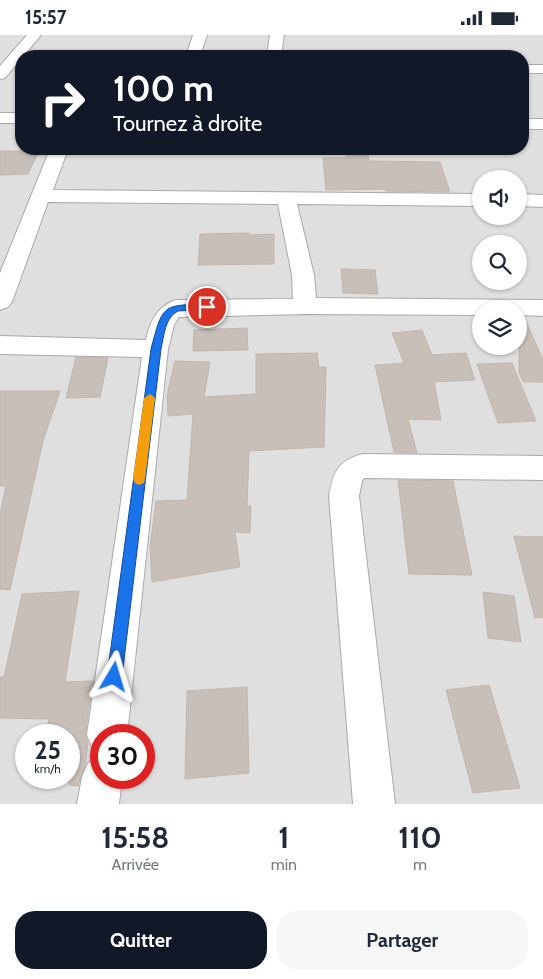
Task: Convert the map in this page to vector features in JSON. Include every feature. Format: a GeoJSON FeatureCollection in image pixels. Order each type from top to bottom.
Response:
{"type":"FeatureCollection","features":[{"type":"Feature","properties":{"kind":"street"},"geometry":{"type":"LineString","coordinates":[[21,50],[34,35]]}},
{"type":"Feature","properties":{"kind":"street"},"geometry":{"type":"LineString","coordinates":[[195,50],[200,35]]}},
{"type":"Feature","properties":{"kind":"street"},"geometry":{"type":"LineString","coordinates":[[275,50],[277,35]]}},
{"type":"Feature","properties":{"kind":"street"},"geometry":{"type":"LineString","coordinates":[[0,75],[15,57]]}},
{"type":"Feature","properties":{"kind":"street"},"geometry":{"type":"LineString","coordinates":[[529,69],[543,69]]}},
{"type":"Feature","properties":{"kind":"street"},"geometry":{"type":"LineString","coordinates":[[0,118],[15,118]]}},
{"type":"Feature","properties":{"kind":"street"},"geometry":{"type":"LineString","coordinates":[[529,124],[543,124]]}},
{"type":"Feature","properties":{"kind":"street"},"geometry":{"type":"LineString","coordinates":[[0,302],[57,155]]}},
{"type":"Feature","properties":{"kind":"street"},"geometry":{"type":"LineString","coordinates":[[42,196],[472,200]]}},
{"type":"Feature","properties":{"kind":"street"},"geometry":{"type":"LineString","coordinates":[[286,198],[303,275],[305,306]]}},
{"type":"Feature","properties":{"kind":"street"},"geometry":{"type":"LineString","coordinates":[[527,201],[543,201]]}},
{"type":"Feature","properties":{"kind":"street"},"geometry":{"type":"LineString","coordinates":[[108,724],[156,349],[165,317],[170,311],[176,308],[305,306],[543,308]]}},
{"type":"Feature","properties":{"kind":"street"},"geometry":{"type":"LineString","coordinates":[[0,345],[156,349]]}},
{"type":"Feature","properties":{"kind":"street"},"geometry":{"type":"LineString","coordinates":[[374,804],[344,496],[348,476],[356,467],[363,465],[543,468]]}},
{"type":"Feature","properties":{"kind":"street"},"geometry":{"type":"LineString","coordinates":[[98,804],[100,789]]}},
{"type":"Feature","properties":{"kind":"shaded area"},"geometry":{"type":"Polygon","coordinates":[[[0,35],[543,35],[543,804],[0,804],[0,35]]]}},
{"type":"Feature","properties":{"kind":"building"},"geometry":{"type":"Polygon","coordinates":[[[0,151],[15,151],[15,155],[37,155],[28,174],[0,175],[0,151]]]}},
{"type":"Feature","properties":{"kind":"building"},"geometry":{"type":"Polygon","coordinates":[[[346,155],[368,155],[369,161],[440,162],[450,192],[386,191],[385,189],[326,190],[323,158],[346,158],[346,155]]]}},
{"type":"Feature","properties":{"kind":"building"},"geometry":{"type":"Polygon","coordinates":[[[249,233],[249,235],[274,234],[274,264],[198,265],[200,234],[249,233]]]}},
{"type":"Feature","properties":{"kind":"building"},"geometry":{"type":"Polygon","coordinates":[[[341,269],[375,270],[378,294],[343,293],[341,269]]]}},
{"type":"Feature","properties":{"kind":"building"},"geometry":{"type":"Polygon","coordinates":[[[527,324],[543,360],[543,382],[523,382],[519,372],[519,355],[527,355],[527,324]]]}},
{"type":"Feature","properties":{"kind":"building"},"geometry":{"type":"Polygon","coordinates":[[[247,328],[248,350],[193,351],[194,330],[247,328]]]}},
{"type":"Feature","properties":{"kind":"building"},"geometry":{"type":"Polygon","coordinates":[[[422,330],[432,355],[466,353],[475,380],[434,382],[441,420],[408,419],[417,453],[394,452],[375,365],[404,363],[392,333],[422,330]]]}},
{"type":"Feature","properties":{"kind":"building"},"geometry":{"type":"Polygon","coordinates":[[[317,353],[319,367],[326,367],[324,447],[249,451],[247,506],[251,506],[250,533],[235,532],[240,567],[152,582],[150,547],[156,501],[187,500],[193,414],[168,416],[167,395],[175,361],[210,362],[204,397],[256,394],[256,354],[317,353]]]}},
{"type":"Feature","properties":{"kind":"building"},"geometry":{"type":"Polygon","coordinates":[[[76,357],[108,358],[100,397],[66,398],[76,357]]]}},
{"type":"Feature","properties":{"kind":"building"},"geometry":{"type":"Polygon","coordinates":[[[512,363],[536,421],[498,423],[477,364],[512,363]]]}},
{"type":"Feature","properties":{"kind":"building"},"geometry":{"type":"Polygon","coordinates":[[[0,391],[60,391],[43,441],[10,590],[0,589],[0,514],[6,486],[0,486],[0,391]]]}},
{"type":"Feature","properties":{"kind":"building"},"geometry":{"type":"Polygon","coordinates":[[[398,480],[453,481],[472,575],[409,574],[398,480]]]}},
{"type":"Feature","properties":{"kind":"building"},"geometry":{"type":"Polygon","coordinates":[[[514,536],[543,537],[543,617],[535,618],[514,536]]]}},
{"type":"Feature","properties":{"kind":"building"},"geometry":{"type":"Polygon","coordinates":[[[79,591],[65,682],[93,681],[85,735],[88,743],[85,766],[80,780],[80,724],[48,724],[49,719],[0,718],[0,677],[4,677],[22,594],[79,591]]]}},
{"type":"Feature","properties":{"kind":"building"},"geometry":{"type":"Polygon","coordinates":[[[483,592],[514,596],[521,642],[488,638],[483,592]]]}},
{"type":"Feature","properties":{"kind":"building"},"geometry":{"type":"Polygon","coordinates":[[[489,685],[520,788],[473,793],[446,690],[489,685]]]}},
{"type":"Feature","properties":{"kind":"building"},"geometry":{"type":"Polygon","coordinates":[[[247,687],[249,773],[185,779],[187,691],[247,687]]]}},
{"type":"Feature","properties":{"kind":"slow traffic"},"geometry":{"type":"LineString","coordinates":[[139,479],[150,398]]}},
{"type":"Feature","properties":{"kind":"route"},"geometry":{"type":"LineString","coordinates":[[114,677],[156,349],[165,317],[170,311],[176,308],[207,307]]}}]}
